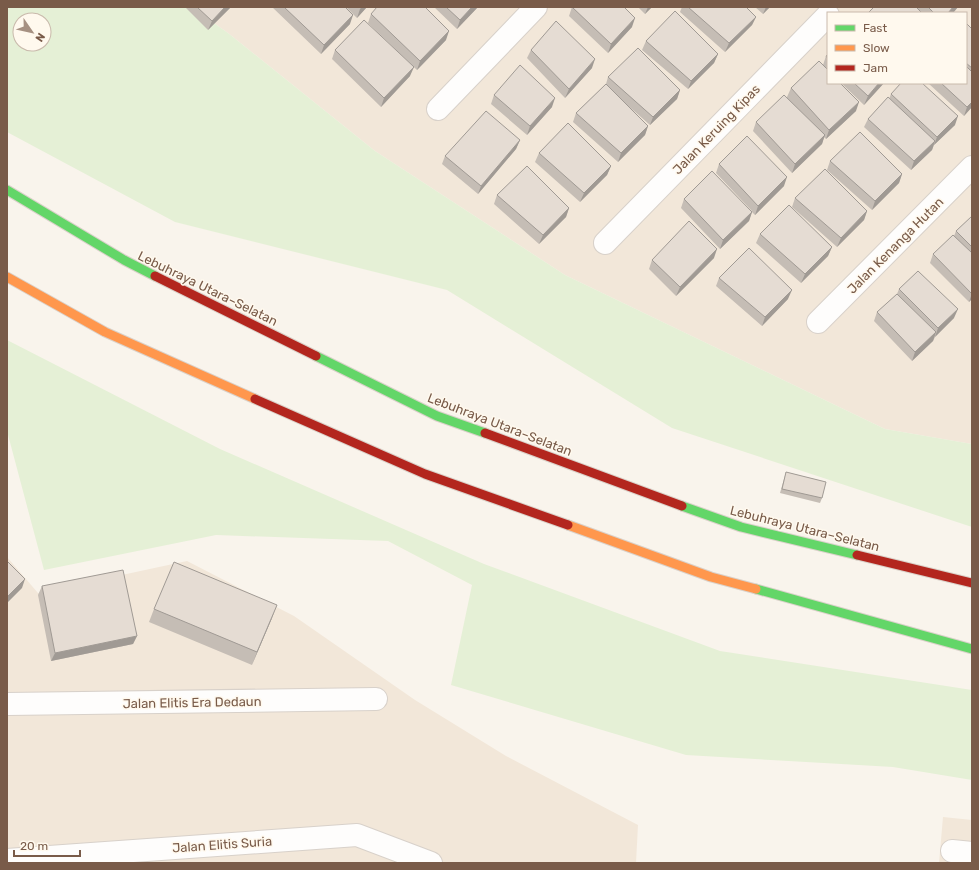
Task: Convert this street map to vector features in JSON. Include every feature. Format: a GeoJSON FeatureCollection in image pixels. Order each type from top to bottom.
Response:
{"type":"FeatureCollection","features":[{"type":"Feature","properties":{"kind":"highway","name":"Lebuhraya Utara–Selatan"},"geometry":{"type":"LineString","coordinates":[[7,190],[124,260],[438,416],[741,527],[972,583]]}},
{"type":"Feature","properties":{"kind":"highway"},"geometry":{"type":"LineString","coordinates":[[7,277],[105,332],[425,474],[711,577],[972,649]]}},
{"type":"Feature","properties":{"kind":"street"},"geometry":{"type":"LineString","coordinates":[[438,110],[536,7]]}},
{"type":"Feature","properties":{"kind":"street","name":"Jalan Keruing Kipas"},"geometry":{"type":"LineString","coordinates":[[605,243],[827,16]]}},
{"type":"Feature","properties":{"kind":"street","name":"Jalan Kenanga Hutan"},"geometry":{"type":"LineString","coordinates":[[818,322],[972,167]]}},
{"type":"Feature","properties":{"kind":"street","name":"Jalan Elitis Era Dedaun"},"geometry":{"type":"LineString","coordinates":[[7,704],[376,699]]}},
{"type":"Feature","properties":{"kind":"street","name":"Jalan Elitis Suria"},"geometry":{"type":"LineString","coordinates":[[7,860],[357,835],[431,863]]}},
{"type":"Feature","properties":{"kind":"shaded area"},"geometry":{"type":"Polygon","coordinates":[[[191,7],[972,7],[972,444],[885,429],[565,275],[375,151],[228,33],[191,7]]]}},
{"type":"Feature","properties":{"kind":"shaded area"},"geometry":{"type":"Polygon","coordinates":[[[7,557],[38,593],[187,561],[294,616],[415,700],[506,756],[638,825],[636,863],[7,863],[7,557]]]}},
{"type":"Feature","properties":{"kind":"shaded area"},"geometry":{"type":"Polygon","coordinates":[[[943,817],[972,820],[972,863],[939,863],[943,817]]]}},
{"type":"Feature","properties":{"kind":"green space"},"geometry":{"type":"Polygon","coordinates":[[[7,7],[191,7],[228,33],[375,151],[565,275],[885,429],[972,444],[972,527],[672,428],[447,290],[175,222],[7,132],[7,7]]]}},
{"type":"Feature","properties":{"kind":"green space"},"geometry":{"type":"Polygon","coordinates":[[[7,340],[220,449],[484,564],[720,651],[972,690],[972,780],[893,767],[686,755],[451,685],[472,585],[388,541],[216,535],[44,570],[7,431],[7,340]]]}},
{"type":"Feature","properties":{"kind":"building"},"geometry":{"type":"Polygon","coordinates":[[[197,7],[225,7],[212,21],[197,7]]]}},
{"type":"Feature","properties":{"kind":"building"},"geometry":{"type":"Polygon","coordinates":[[[284,7],[345,7],[353,15],[324,45],[284,7]]]}},
{"type":"Feature","properties":{"kind":"building"},"geometry":{"type":"Polygon","coordinates":[[[377,7],[425,7],[449,31],[420,61],[371,14],[377,7]]]}},
{"type":"Feature","properties":{"kind":"building"},"geometry":{"type":"Polygon","coordinates":[[[446,7],[472,7],[460,20],[446,7]]]}},
{"type":"Feature","properties":{"kind":"building"},"geometry":{"type":"Polygon","coordinates":[[[572,7],[624,7],[635,18],[611,44],[572,7]]]}},
{"type":"Feature","properties":{"kind":"building"},"geometry":{"type":"Polygon","coordinates":[[[688,7],[746,7],[756,17],[729,43],[688,7]]]}},
{"type":"Feature","properties":{"kind":"building"},"geometry":{"type":"Polygon","coordinates":[[[874,7],[916,7],[921,12],[869,12],[874,7]]]}},
{"type":"Feature","properties":{"kind":"building"},"geometry":{"type":"Polygon","coordinates":[[[928,7],[953,7],[949,12],[933,12],[928,7]]]}},
{"type":"Feature","properties":{"kind":"building"},"geometry":{"type":"Polygon","coordinates":[[[675,11],[718,54],[691,81],[646,41],[675,11]]]}},
{"type":"Feature","properties":{"kind":"building"},"geometry":{"type":"Polygon","coordinates":[[[364,20],[414,67],[384,98],[335,50],[364,20]]]}},
{"type":"Feature","properties":{"kind":"building"},"geometry":{"type":"Polygon","coordinates":[[[556,21],[595,59],[569,89],[531,50],[556,21]]]}},
{"type":"Feature","properties":{"kind":"building"},"geometry":{"type":"Polygon","coordinates":[[[967,24],[972,29],[972,68],[967,64],[967,24]]]}},
{"type":"Feature","properties":{"kind":"building"},"geometry":{"type":"Polygon","coordinates":[[[638,48],[680,90],[653,117],[608,77],[638,48]]]}},
{"type":"Feature","properties":{"kind":"building"},"geometry":{"type":"Polygon","coordinates":[[[819,61],[827,69],[827,84],[841,84],[859,102],[829,130],[791,88],[819,61]]]}},
{"type":"Feature","properties":{"kind":"building"},"geometry":{"type":"Polygon","coordinates":[[[520,65],[555,98],[530,126],[494,95],[520,65]]]}},
{"type":"Feature","properties":{"kind":"building"},"geometry":{"type":"Polygon","coordinates":[[[967,67],[972,72],[972,102],[967,107],[942,84],[967,84],[967,67]]]}},
{"type":"Feature","properties":{"kind":"building"},"geometry":{"type":"Polygon","coordinates":[[[606,84],[648,126],[621,153],[576,113],[606,84]]]}},
{"type":"Feature","properties":{"kind":"building"},"geometry":{"type":"Polygon","coordinates":[[[855,84],[878,84],[868,96],[855,84]]]}},
{"type":"Feature","properties":{"kind":"building"},"geometry":{"type":"Polygon","coordinates":[[[900,84],[923,84],[958,116],[937,137],[891,94],[900,84]]]}},
{"type":"Feature","properties":{"kind":"building"},"geometry":{"type":"Polygon","coordinates":[[[784,95],[825,135],[795,164],[756,122],[784,95]]]}},
{"type":"Feature","properties":{"kind":"building"},"geometry":{"type":"Polygon","coordinates":[[[888,97],[935,141],[914,161],[868,119],[888,97]]]}},
{"type":"Feature","properties":{"kind":"building"},"geometry":{"type":"Polygon","coordinates":[[[486,111],[520,140],[481,186],[445,156],[486,111]]]}},
{"type":"Feature","properties":{"kind":"building"},"geometry":{"type":"Polygon","coordinates":[[[568,123],[611,166],[584,193],[539,153],[568,123]]]}},
{"type":"Feature","properties":{"kind":"building"},"geometry":{"type":"Polygon","coordinates":[[[860,132],[902,174],[875,201],[830,161],[860,132]]]}},
{"type":"Feature","properties":{"kind":"building"},"geometry":{"type":"Polygon","coordinates":[[[747,136],[787,177],[758,206],[719,164],[747,136]]]}},
{"type":"Feature","properties":{"kind":"building"},"geometry":{"type":"Polygon","coordinates":[[[527,166],[569,208],[543,235],[497,195],[527,166]]]}},
{"type":"Feature","properties":{"kind":"building"},"geometry":{"type":"Polygon","coordinates":[[[825,169],[867,211],[841,238],[795,198],[825,169]]]}},
{"type":"Feature","properties":{"kind":"building"},"geometry":{"type":"Polygon","coordinates":[[[712,171],[752,212],[723,240],[684,199],[712,171]]]}},
{"type":"Feature","properties":{"kind":"building"},"geometry":{"type":"Polygon","coordinates":[[[789,205],[832,247],[805,274],[760,234],[789,205]]]}},
{"type":"Feature","properties":{"kind":"building"},"geometry":{"type":"Polygon","coordinates":[[[972,216],[972,247],[956,231],[972,216]]]}},
{"type":"Feature","properties":{"kind":"building"},"geometry":{"type":"Polygon","coordinates":[[[689,221],[717,249],[680,287],[652,260],[689,221]]]}},
{"type":"Feature","properties":{"kind":"building"},"geometry":{"type":"Polygon","coordinates":[[[953,235],[972,253],[972,294],[933,254],[953,235]]]}},
{"type":"Feature","properties":{"kind":"building"},"geometry":{"type":"Polygon","coordinates":[[[749,248],[792,290],[765,317],[719,278],[749,248]]]}},
{"type":"Feature","properties":{"kind":"building"},"geometry":{"type":"Polygon","coordinates":[[[918,271],[958,309],[938,328],[899,289],[918,271]]]}},
{"type":"Feature","properties":{"kind":"building"},"geometry":{"type":"Polygon","coordinates":[[[897,294],[936,332],[915,352],[877,312],[897,294]]]}},
{"type":"Feature","properties":{"kind":"building"},"geometry":{"type":"Polygon","coordinates":[[[786,472],[826,482],[822,498],[782,489],[786,472]]]}},
{"type":"Feature","properties":{"kind":"building"},"geometry":{"type":"Polygon","coordinates":[[[7,561],[25,579],[7,597],[7,561]]]}},
{"type":"Feature","properties":{"kind":"building"},"geometry":{"type":"Polygon","coordinates":[[[174,562],[277,605],[257,652],[154,609],[174,562]]]}},
{"type":"Feature","properties":{"kind":"building"},"geometry":{"type":"Polygon","coordinates":[[[123,570],[137,636],[55,653],[42,586],[123,570]]]}},
{"type":"Feature","properties":{"kind":"traffic: fast"},"geometry":{"type":"LineString","coordinates":[[7,190],[124,260],[155,276]]}},
{"type":"Feature","properties":{"kind":"traffic: fast"},"geometry":{"type":"LineString","coordinates":[[316,356],[437,416],[485,433]]}},
{"type":"Feature","properties":{"kind":"traffic: fast"},"geometry":{"type":"LineString","coordinates":[[682,506],[741,527],[857,555]]}},
{"type":"Feature","properties":{"kind":"traffic: fast"},"geometry":{"type":"LineString","coordinates":[[756,589],[972,649]]}},
{"type":"Feature","properties":{"kind":"traffic: slow"},"geometry":{"type":"LineString","coordinates":[[7,277],[105,332],[255,399]]}},
{"type":"Feature","properties":{"kind":"traffic: slow"},"geometry":{"type":"LineString","coordinates":[[568,525],[711,577],[756,589]]}},
{"type":"Feature","properties":{"kind":"traffic: jam"},"geometry":{"type":"LineString","coordinates":[[155,276],[316,356]]}},
{"type":"Feature","properties":{"kind":"traffic: jam"},"geometry":{"type":"LineString","coordinates":[[255,399],[425,474],[568,525]]}},
{"type":"Feature","properties":{"kind":"traffic: jam"},"geometry":{"type":"LineString","coordinates":[[485,433],[682,506]]}},
{"type":"Feature","properties":{"kind":"traffic: jam"},"geometry":{"type":"LineString","coordinates":[[857,555],[972,583]]}}]}
